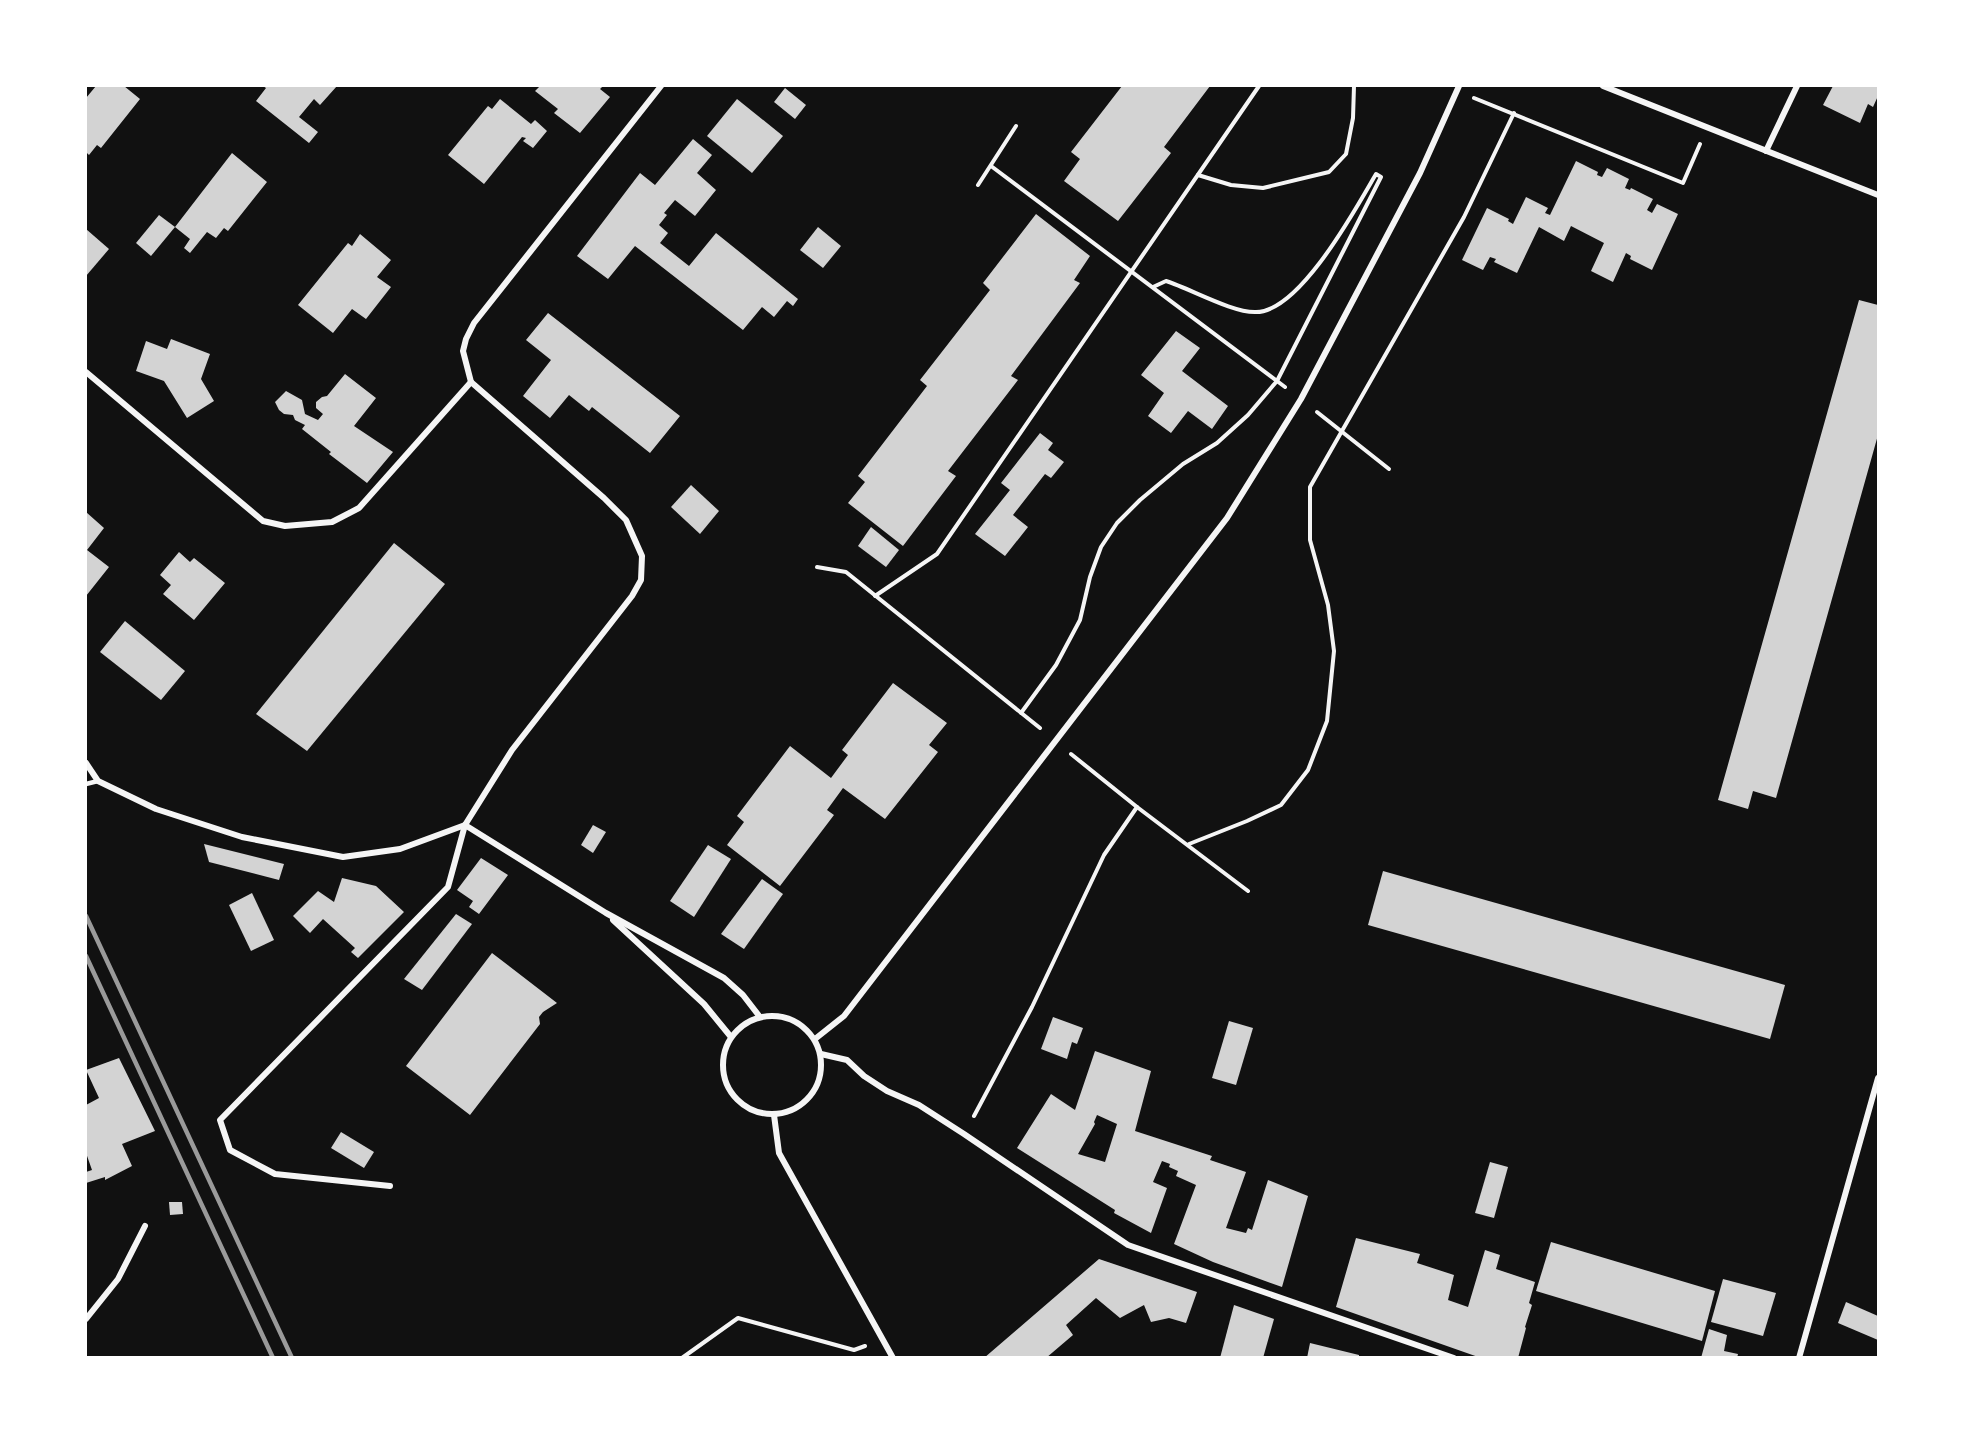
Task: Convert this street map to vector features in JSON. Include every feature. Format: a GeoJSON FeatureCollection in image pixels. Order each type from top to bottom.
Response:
{"type":"FeatureCollection","features":[{"type":"Feature","properties":{"kind":"street"},"geometry":{"type":"LineString","coordinates":[[390,1186],[275,1174],[230,1150],[220,1120],[448,887],[465,825],[512,750],[632,596],[641,580],[642,556],[626,520],[604,498],[471,382],[463,351],[474,323],[661,86]]}},
{"type":"Feature","properties":{"kind":"street"},"geometry":{"type":"LineString","coordinates":[[1604,86],[1878,195]]}},
{"type":"Feature","properties":{"kind":"street"},"geometry":{"type":"LineString","coordinates":[[1766,151],[1797,86]]}},
{"type":"Feature","properties":{"kind":"street"},"geometry":{"type":"LineString","coordinates":[[815,1039],[844,1016],[1227,518],[1301,399],[1420,173],[1458,88]]}},
{"type":"Feature","properties":{"kind":"street"},"geometry":{"type":"LineString","coordinates":[[86,372],[263,521],[285,526],[332,522],[359,508],[471,382]]}},
{"type":"Feature","properties":{"kind":"street"},"geometry":{"type":"LineString","coordinates":[[86,763],[98,780],[156,809],[242,837],[343,857],[400,849],[465,825]]}},
{"type":"Feature","properties":{"kind":"street"},"geometry":{"type":"LineString","coordinates":[[465,825],[606,913],[724,978],[743,995],[760,1017]]}},
{"type":"Feature","properties":{"kind":"street"},"geometry":{"type":"LineString","coordinates":[[606,913],[704,1004],[731,1037]]}},
{"type":"Feature","properties":{"kind":"street"},"geometry":{"type":"LineString","coordinates":[[776,1016],[791,1019],[815,1039],[821,1054],[822,1071],[817,1088],[806,1102],[791,1111],[774,1115],[758,1113],[742,1105],[730,1093],[724,1077],[723,1060],[731,1037],[744,1024],[760,1017],[776,1016]]}},
{"type":"Feature","properties":{"kind":"street"},"geometry":{"type":"LineString","coordinates":[[821,1054],[848,1060],[864,1076],[887,1091],[919,1105],[1128,1245],[1454,1358]]}},
{"type":"Feature","properties":{"kind":"street"},"geometry":{"type":"LineString","coordinates":[[1800,1358],[1878,1078]]}},
{"type":"Feature","properties":{"kind":"street"},"geometry":{"type":"LineString","coordinates":[[774,1115],[779,1153],[893,1358]]}},
{"type":"Feature","properties":{"kind":"street"},"geometry":{"type":"LineString","coordinates":[[86,1319],[118,1279],[145,1226]]}},
{"type":"Feature","properties":{"kind":"lane"},"geometry":{"type":"LineString","coordinates":[[86,784],[98,780]]}},
{"type":"Feature","properties":{"kind":"path"},"geometry":{"type":"LineString","coordinates":[[875,596],[938,554],[1259,86]]}},
{"type":"Feature","properties":{"kind":"path"},"geometry":{"type":"LineString","coordinates":[[1198,175],[1231,185],[1263,188],[1329,172],[1346,154],[1353,118],[1354,86]]}},
{"type":"Feature","properties":{"kind":"path"},"geometry":{"type":"LineString","coordinates":[[1458,88],[1683,183],[1707,127]]}},
{"type":"Feature","properties":{"kind":"path"},"geometry":{"type":"LineString","coordinates":[[1189,844],[1281,805],[1308,770],[1327,721],[1334,651],[1328,605],[1310,540],[1310,487],[1464,217],[1514,113]]}},
{"type":"Feature","properties":{"kind":"path"},"geometry":{"type":"LineString","coordinates":[[978,185],[1016,126]]}},
{"type":"Feature","properties":{"kind":"path"},"geometry":{"type":"LineString","coordinates":[[991,166],[1301,399],[1389,469]]}},
{"type":"Feature","properties":{"kind":"path"},"geometry":{"type":"LineString","coordinates":[[1021,713],[1056,665],[1080,620],[1090,577],[1101,547],[1117,523],[1140,500],[1183,464],[1217,443],[1248,415],[1277,381],[1382,177],[1376,174],[1342,232],[1312,272],[1291,296],[1276,306],[1259,313],[1241,311],[1166,281],[1153,287]]}},
{"type":"Feature","properties":{"kind":"path"},"geometry":{"type":"LineString","coordinates":[[818,567],[846,572],[1137,807],[1189,844],[1248,891]]}},
{"type":"Feature","properties":{"kind":"path"},"geometry":{"type":"LineString","coordinates":[[964,1134],[1032,1007],[1104,855],[1137,807]]}},
{"type":"Feature","properties":{"kind":"path"},"geometry":{"type":"LineString","coordinates":[[682,1358],[738,1318],[854,1350],[883,1340]]}},
{"type":"Feature","properties":{"kind":"building"},"geometry":{"type":"Polygon","coordinates":[[[96,86],[124,86],[140,99],[101,148],[97,145],[89,155],[86,152],[86,98],[96,86]]]}},
{"type":"Feature","properties":{"kind":"building"},"geometry":{"type":"Polygon","coordinates":[[[263,86],[337,86],[320,105],[314,99],[299,117],[318,132],[309,143],[256,101],[266,88],[263,86]]]}},
{"type":"Feature","properties":{"kind":"building"},"geometry":{"type":"Polygon","coordinates":[[[540,86],[603,86],[600,89],[610,97],[580,133],[554,113],[558,109],[535,91],[540,86]]]}},
{"type":"Feature","properties":{"kind":"building"},"geometry":{"type":"Polygon","coordinates":[[[1122,86],[1210,86],[1164,147],[1171,153],[1118,221],[1064,181],[1080,159],[1071,152],[1122,86]]]}},
{"type":"Feature","properties":{"kind":"building"},"geometry":{"type":"Polygon","coordinates":[[[1833,86],[1878,86],[1878,96],[1873,107],[1868,104],[1860,123],[1823,105],[1833,86]]]}},
{"type":"Feature","properties":{"kind":"building"},"geometry":{"type":"Polygon","coordinates":[[[785,88],[806,105],[795,119],[774,102],[785,88]]]}},
{"type":"Feature","properties":{"kind":"building"},"geometry":{"type":"Polygon","coordinates":[[[500,99],[531,124],[535,120],[547,131],[533,148],[523,141],[526,138],[522,137],[484,184],[448,155],[488,106],[492,109],[500,99]]]}},
{"type":"Feature","properties":{"kind":"building"},"geometry":{"type":"Polygon","coordinates":[[[737,99],[783,136],[752,173],[707,136],[737,99]]]}},
{"type":"Feature","properties":{"kind":"building"},"geometry":{"type":"Polygon","coordinates":[[[693,139],[712,155],[697,173],[716,190],[695,216],[675,200],[664,213],[667,215],[659,225],[668,233],[660,243],[689,266],[716,233],[798,299],[793,306],[787,301],[774,317],[762,307],[743,330],[635,246],[608,279],[577,256],[640,173],[655,185],[693,139]]]}},
{"type":"Feature","properties":{"kind":"building"},"geometry":{"type":"Polygon","coordinates":[[[232,153],[267,182],[228,231],[224,228],[216,238],[207,232],[190,253],[184,248],[190,239],[175,227],[232,153]]]}},
{"type":"Feature","properties":{"kind":"building"},"geometry":{"type":"Polygon","coordinates":[[[1576,161],[1598,172],[1597,175],[1602,177],[1607,168],[1629,179],[1625,188],[1630,190],[1631,188],[1653,199],[1647,210],[1652,213],[1657,204],[1678,214],[1652,270],[1630,259],[1631,256],[1626,253],[1613,282],[1591,271],[1604,243],[1571,226],[1564,241],[1539,227],[1517,273],[1494,262],[1496,259],[1490,257],[1483,270],[1462,260],[1487,208],[1509,219],[1508,221],[1513,224],[1526,197],[1548,208],[1545,213],[1550,215],[1576,161]]]}},
{"type":"Feature","properties":{"kind":"building"},"geometry":{"type":"Polygon","coordinates":[[[1036,214],[1090,256],[1074,280],[1080,283],[1011,376],[1018,380],[948,471],[956,476],[903,546],[848,503],[865,482],[858,476],[927,386],[920,380],[990,290],[983,283],[1036,214]]]}},
{"type":"Feature","properties":{"kind":"building"},"geometry":{"type":"Polygon","coordinates":[[[159,215],[175,227],[151,256],[136,243],[159,215]]]}},
{"type":"Feature","properties":{"kind":"building"},"geometry":{"type":"Polygon","coordinates":[[[818,227],[841,246],[823,268],[800,250],[818,227]]]}},
{"type":"Feature","properties":{"kind":"building"},"geometry":{"type":"Polygon","coordinates":[[[86,229],[109,249],[86,276],[86,229]]]}},
{"type":"Feature","properties":{"kind":"building"},"geometry":{"type":"Polygon","coordinates":[[[360,234],[391,260],[377,277],[391,287],[366,319],[352,309],[333,333],[298,305],[348,243],[352,246],[360,234]]]}},
{"type":"Feature","properties":{"kind":"building"},"geometry":{"type":"Polygon","coordinates":[[[1859,300],[1878,305],[1878,435],[1776,798],[1753,791],[1748,809],[1718,800],[1859,300]]]}},
{"type":"Feature","properties":{"kind":"building"},"geometry":{"type":"Polygon","coordinates":[[[548,313],[680,416],[650,453],[592,407],[589,411],[569,395],[550,418],[523,396],[551,360],[526,340],[548,313]]]}},
{"type":"Feature","properties":{"kind":"building"},"geometry":{"type":"Polygon","coordinates":[[[1176,331],[1200,348],[1182,371],[1228,406],[1212,429],[1188,411],[1171,433],[1148,416],[1164,393],[1141,375],[1176,331]]]}},
{"type":"Feature","properties":{"kind":"building"},"geometry":{"type":"Polygon","coordinates":[[[171,339],[210,354],[201,379],[214,401],[187,418],[164,381],[136,371],[146,341],[167,349],[171,339]]]}},
{"type":"Feature","properties":{"kind":"building"},"geometry":{"type":"Polygon","coordinates":[[[345,374],[376,398],[354,426],[393,452],[367,483],[329,454],[331,452],[302,429],[305,425],[295,420],[293,415],[284,414],[279,410],[275,402],[286,391],[302,400],[305,414],[318,420],[323,414],[316,408],[316,402],[327,396],[345,374]]]}},
{"type":"Feature","properties":{"kind":"building"},"geometry":{"type":"Polygon","coordinates":[[[1040,433],[1053,443],[1048,450],[1064,462],[1051,478],[1045,474],[1013,515],[1028,527],[1005,556],[975,534],[1010,490],[1001,483],[1040,433]]]}},
{"type":"Feature","properties":{"kind":"building"},"geometry":{"type":"Polygon","coordinates":[[[691,485],[719,511],[700,534],[671,507],[691,485]]]}},
{"type":"Feature","properties":{"kind":"building"},"geometry":{"type":"Polygon","coordinates":[[[86,512],[104,528],[87,550],[109,567],[86,596],[86,512]]]}},
{"type":"Feature","properties":{"kind":"building"},"geometry":{"type":"Polygon","coordinates":[[[871,527],[899,550],[886,567],[858,546],[871,527]]]}},
{"type":"Feature","properties":{"kind":"building"},"geometry":{"type":"Polygon","coordinates":[[[394,543],[445,584],[307,751],[256,714],[394,543]]]}},
{"type":"Feature","properties":{"kind":"building"},"geometry":{"type":"Polygon","coordinates":[[[179,552],[190,562],[194,558],[225,583],[194,620],[163,594],[171,585],[160,575],[179,552]]]}},
{"type":"Feature","properties":{"kind":"building"},"geometry":{"type":"Polygon","coordinates":[[[125,621],[185,671],[161,700],[100,652],[125,621]]]}},
{"type":"Feature","properties":{"kind":"building"},"geometry":{"type":"Polygon","coordinates":[[[893,683],[947,723],[929,745],[938,752],[885,819],[843,788],[827,810],[834,815],[780,886],[727,845],[744,822],[737,816],[790,746],[831,778],[848,755],[842,750],[893,683]]]}},
{"type":"Feature","properties":{"kind":"building"},"geometry":{"type":"Polygon","coordinates":[[[593,825],[606,832],[593,853],[581,845],[593,825]]]}},
{"type":"Feature","properties":{"kind":"building"},"geometry":{"type":"Polygon","coordinates":[[[204,844],[284,864],[279,880],[209,862],[204,844]]]}},
{"type":"Feature","properties":{"kind":"building"},"geometry":{"type":"Polygon","coordinates":[[[708,845],[731,859],[694,917],[670,901],[708,845]]]}},
{"type":"Feature","properties":{"kind":"building"},"geometry":{"type":"Polygon","coordinates":[[[481,858],[508,875],[479,914],[469,907],[473,901],[457,890],[481,858]]]}},
{"type":"Feature","properties":{"kind":"building"},"geometry":{"type":"Polygon","coordinates":[[[1383,871],[1785,985],[1770,1039],[1368,925],[1383,871]]]}},
{"type":"Feature","properties":{"kind":"building"},"geometry":{"type":"Polygon","coordinates":[[[342,878],[376,886],[404,912],[358,958],[351,952],[355,948],[323,919],[310,933],[293,916],[318,891],[334,902],[342,878]]]}},
{"type":"Feature","properties":{"kind":"building"},"geometry":{"type":"Polygon","coordinates":[[[762,879],[783,894],[744,949],[721,934],[762,879]]]}},
{"type":"Feature","properties":{"kind":"building"},"geometry":{"type":"Polygon","coordinates":[[[252,893],[274,940],[251,951],[229,905],[252,893]]]}},
{"type":"Feature","properties":{"kind":"building"},"geometry":{"type":"Polygon","coordinates":[[[456,914],[472,924],[422,990],[404,979],[456,914]]]}},
{"type":"Feature","properties":{"kind":"building"},"geometry":{"type":"Polygon","coordinates":[[[492,953],[557,1003],[539,1017],[540,1024],[470,1115],[406,1066],[492,953]]]}},
{"type":"Feature","properties":{"kind":"building"},"geometry":{"type":"Polygon","coordinates":[[[1053,1017],[1083,1028],[1077,1044],[1072,1042],[1067,1059],[1041,1049],[1053,1017]]]}},
{"type":"Feature","properties":{"kind":"building"},"geometry":{"type":"Polygon","coordinates":[[[1229,1021],[1253,1028],[1236,1085],[1212,1078],[1229,1021]]]}},
{"type":"Feature","properties":{"kind":"building"},"geometry":{"type":"Polygon","coordinates":[[[1095,1051],[1151,1071],[1135,1131],[1212,1156],[1210,1160],[1246,1172],[1226,1228],[1246,1233],[1248,1228],[1252,1230],[1268,1180],[1308,1196],[1282,1287],[1213,1262],[1174,1244],[1196,1185],[1176,1176],[1178,1171],[1169,1167],[1170,1164],[1162,1161],[1153,1182],[1167,1188],[1151,1233],[1114,1213],[1115,1210],[1017,1148],[1051,1094],[1075,1110],[1095,1051]],[[1097,1115],[1095,1124],[1078,1154],[1105,1162],[1117,1124],[1097,1115]]]}},
{"type":"Feature","properties":{"kind":"building"},"geometry":{"type":"Polygon","coordinates":[[[119,1058],[155,1131],[122,1144],[132,1166],[105,1180],[105,1177],[86,1183],[86,1172],[92,1170],[86,1153],[86,1105],[99,1098],[86,1070],[119,1058]]]}},
{"type":"Feature","properties":{"kind":"building"},"geometry":{"type":"Polygon","coordinates":[[[341,1132],[374,1152],[364,1168],[331,1148],[341,1132]]]}},
{"type":"Feature","properties":{"kind":"building"},"geometry":{"type":"Polygon","coordinates":[[[1490,1162],[1508,1167],[1494,1218],[1475,1213],[1490,1162]]]}},
{"type":"Feature","properties":{"kind":"building"},"geometry":{"type":"Polygon","coordinates":[[[169,1202],[182,1202],[183,1214],[170,1215],[169,1202]]]}},
{"type":"Feature","properties":{"kind":"building"},"geometry":{"type":"Polygon","coordinates":[[[1356,1238],[1420,1254],[1417,1263],[1454,1275],[1448,1300],[1468,1307],[1485,1250],[1500,1255],[1496,1269],[1535,1282],[1529,1303],[1532,1305],[1518,1358],[1481,1358],[1336,1307],[1356,1238]]]}},
{"type":"Feature","properties":{"kind":"building"},"geometry":{"type":"Polygon","coordinates":[[[1551,1242],[1715,1291],[1702,1341],[1536,1291],[1551,1242]]]}},
{"type":"Feature","properties":{"kind":"building"},"geometry":{"type":"Polygon","coordinates":[[[1099,1259],[1197,1292],[1186,1323],[1169,1318],[1151,1322],[1144,1305],[1120,1318],[1096,1298],[1066,1325],[1073,1335],[1046,1358],[984,1358],[1099,1259]]]}},
{"type":"Feature","properties":{"kind":"building"},"geometry":{"type":"Polygon","coordinates":[[[1723,1279],[1776,1293],[1763,1336],[1711,1322],[1723,1279]]]}},
{"type":"Feature","properties":{"kind":"building"},"geometry":{"type":"Polygon","coordinates":[[[1846,1302],[1878,1316],[1878,1340],[1838,1323],[1846,1302]]]}},
{"type":"Feature","properties":{"kind":"building"},"geometry":{"type":"Polygon","coordinates":[[[1234,1305],[1274,1319],[1263,1358],[1220,1358],[1234,1305]]]}},
{"type":"Feature","properties":{"kind":"building"},"geometry":{"type":"Polygon","coordinates":[[[1709,1329],[1727,1335],[1724,1351],[1738,1354],[1737,1358],[1701,1358],[1709,1329]]]}},
{"type":"Feature","properties":{"kind":"building"},"geometry":{"type":"Polygon","coordinates":[[[1310,1343],[1359,1355],[1359,1358],[1307,1358],[1310,1343]]]}},
{"type":"Feature","properties":{"kind":"railway"},"geometry":{"type":"LineString","coordinates":[[86,916],[292,1358]]}},
{"type":"Feature","properties":{"kind":"railway"},"geometry":{"type":"LineString","coordinates":[[86,956],[273,1358]]}}]}
